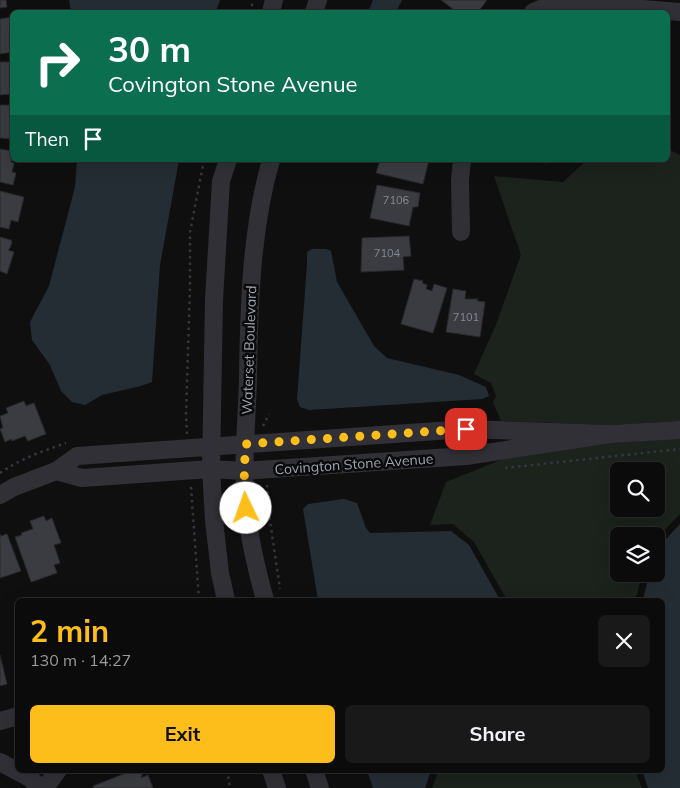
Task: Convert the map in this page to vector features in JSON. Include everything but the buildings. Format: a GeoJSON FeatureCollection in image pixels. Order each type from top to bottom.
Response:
{"type":"FeatureCollection","features":[{"type":"Feature","properties":{"kind":"street"},"geometry":{"type":"LineString","coordinates":[[538,10],[548,6],[569,3],[661,10]]}},
{"type":"Feature","properties":{"kind":"street"},"geometry":{"type":"LineString","coordinates":[[226,598],[220,573],[214,520],[211,469],[214,300],[221,181],[227,162]]}},
{"type":"Feature","properties":{"kind":"street","name":"Waterset Boulevard"},"geometry":{"type":"LineString","coordinates":[[270,162],[263,188],[249,300],[244,471],[246,508],[273,598]]}},
{"type":"Feature","properties":{"kind":"street"},"geometry":{"type":"LineString","coordinates":[[462,162],[460,180],[462,232]]}},
{"type":"Feature","properties":{"kind":"street","name":"Covington Stone Avenue"},"geometry":{"type":"LineString","coordinates":[[212,446],[466,429],[611,434],[680,430]]}},
{"type":"Feature","properties":{"kind":"street","name":"Covington Stone Avenue"},"geometry":{"type":"LineString","coordinates":[[211,469],[244,471],[466,456],[611,434]]}},
{"type":"Feature","properties":{"kind":"street"},"geometry":{"type":"LineString","coordinates":[[0,494],[56,471],[77,456],[212,446]]}},
{"type":"Feature","properties":{"kind":"street"},"geometry":{"type":"LineString","coordinates":[[56,471],[82,478],[211,469]]}},
{"type":"Feature","properties":{"kind":"street"},"geometry":{"type":"LineString","coordinates":[[0,721],[15,717]]}},
{"type":"Feature","properties":{"kind":"street"},"geometry":{"type":"LineString","coordinates":[[0,762],[15,770]]}},
{"type":"Feature","properties":{"kind":"street"},"geometry":{"type":"LineString","coordinates":[[21,773],[30,778],[40,788]]}},
{"type":"Feature","properties":{"kind":"street"},"geometry":{"type":"LineString","coordinates":[[45,788],[56,773]]}},
{"type":"Feature","properties":{"kind":"street"},"geometry":{"type":"LineString","coordinates":[[272,773],[276,788]]}},
{"type":"Feature","properties":{"kind":"street"},"geometry":{"type":"LineString","coordinates":[[315,773],[320,788]]}},
{"type":"Feature","properties":{"kind":"path"},"geometry":{"type":"LineString","coordinates":[[187,436],[190,232],[204,162]]}},
{"type":"Feature","properties":{"kind":"path"},"geometry":{"type":"LineString","coordinates":[[262,427],[269,414]]}},
{"type":"Feature","properties":{"kind":"path"},"geometry":{"type":"LineString","coordinates":[[191,481],[199,598]]}},
{"type":"Feature","properties":{"kind":"path"},"geometry":{"type":"LineString","coordinates":[[267,484],[273,598]]}},
{"type":"Feature","properties":{"kind":"path"},"geometry":{"type":"LineString","coordinates":[[228,773],[230,788]]}},
{"type":"Feature","properties":{"kind":"shaded area"},"geometry":{"type":"Polygon","coordinates":[[[69,0],[220,0],[217,10],[71,10],[69,0]]]}},
{"type":"Feature","properties":{"kind":"shaded area"},"geometry":{"type":"Polygon","coordinates":[[[373,0],[402,0],[397,10],[369,10],[373,0]]]}},
{"type":"Feature","properties":{"kind":"shaded area"},"geometry":{"type":"Polygon","coordinates":[[[670,150],[680,155],[680,421],[610,425],[501,421],[493,402],[496,396],[491,383],[474,374],[495,327],[521,255],[494,176],[563,182],[585,162],[670,162],[670,150]]]}},
{"type":"Feature","properties":{"kind":"shaded area"},"geometry":{"type":"Polygon","coordinates":[[[77,162],[179,162],[160,265],[152,382],[102,395],[85,405],[72,402],[61,391],[50,365],[32,340],[30,322],[49,286],[75,187],[77,162]]]}},
{"type":"Feature","properties":{"kind":"shaded area"},"geometry":{"type":"Polygon","coordinates":[[[312,249],[331,251],[337,282],[374,346],[387,358],[459,375],[486,387],[489,396],[482,399],[309,410],[300,407],[297,399],[307,252],[312,249]]]}},
{"type":"Feature","properties":{"kind":"shaded area"},"geometry":{"type":"Polygon","coordinates":[[[680,438],[680,514],[665,530],[665,527],[610,527],[610,582],[640,582],[635,598],[506,598],[474,542],[453,524],[430,525],[446,482],[503,459],[612,443],[680,438]]]}},
{"type":"Feature","properties":{"kind":"shaded area"},"geometry":{"type":"Polygon","coordinates":[[[344,499],[357,503],[366,528],[370,533],[451,531],[469,545],[499,598],[318,598],[303,509],[308,504],[344,499]]]}},
{"type":"Feature","properties":{"kind":"shaded area"},"geometry":{"type":"Polygon","coordinates":[[[680,524],[680,788],[648,788],[643,773],[665,773],[665,598],[643,598],[647,582],[665,582],[665,540],[680,524]]]}},
{"type":"Feature","properties":{"kind":"shaded area"},"geometry":{"type":"Polygon","coordinates":[[[368,773],[430,773],[425,788],[373,788],[368,773]]]}},
{"type":"Feature","properties":{"kind":"shaded area"},"geometry":{"type":"Polygon","coordinates":[[[438,773],[636,773],[642,788],[432,788],[438,773]]]}},
{"type":"Feature","properties":{"kind":"route"},"geometry":{"type":"LineString","coordinates":[[246,508],[244,471],[246,444],[466,429]]}}]}
